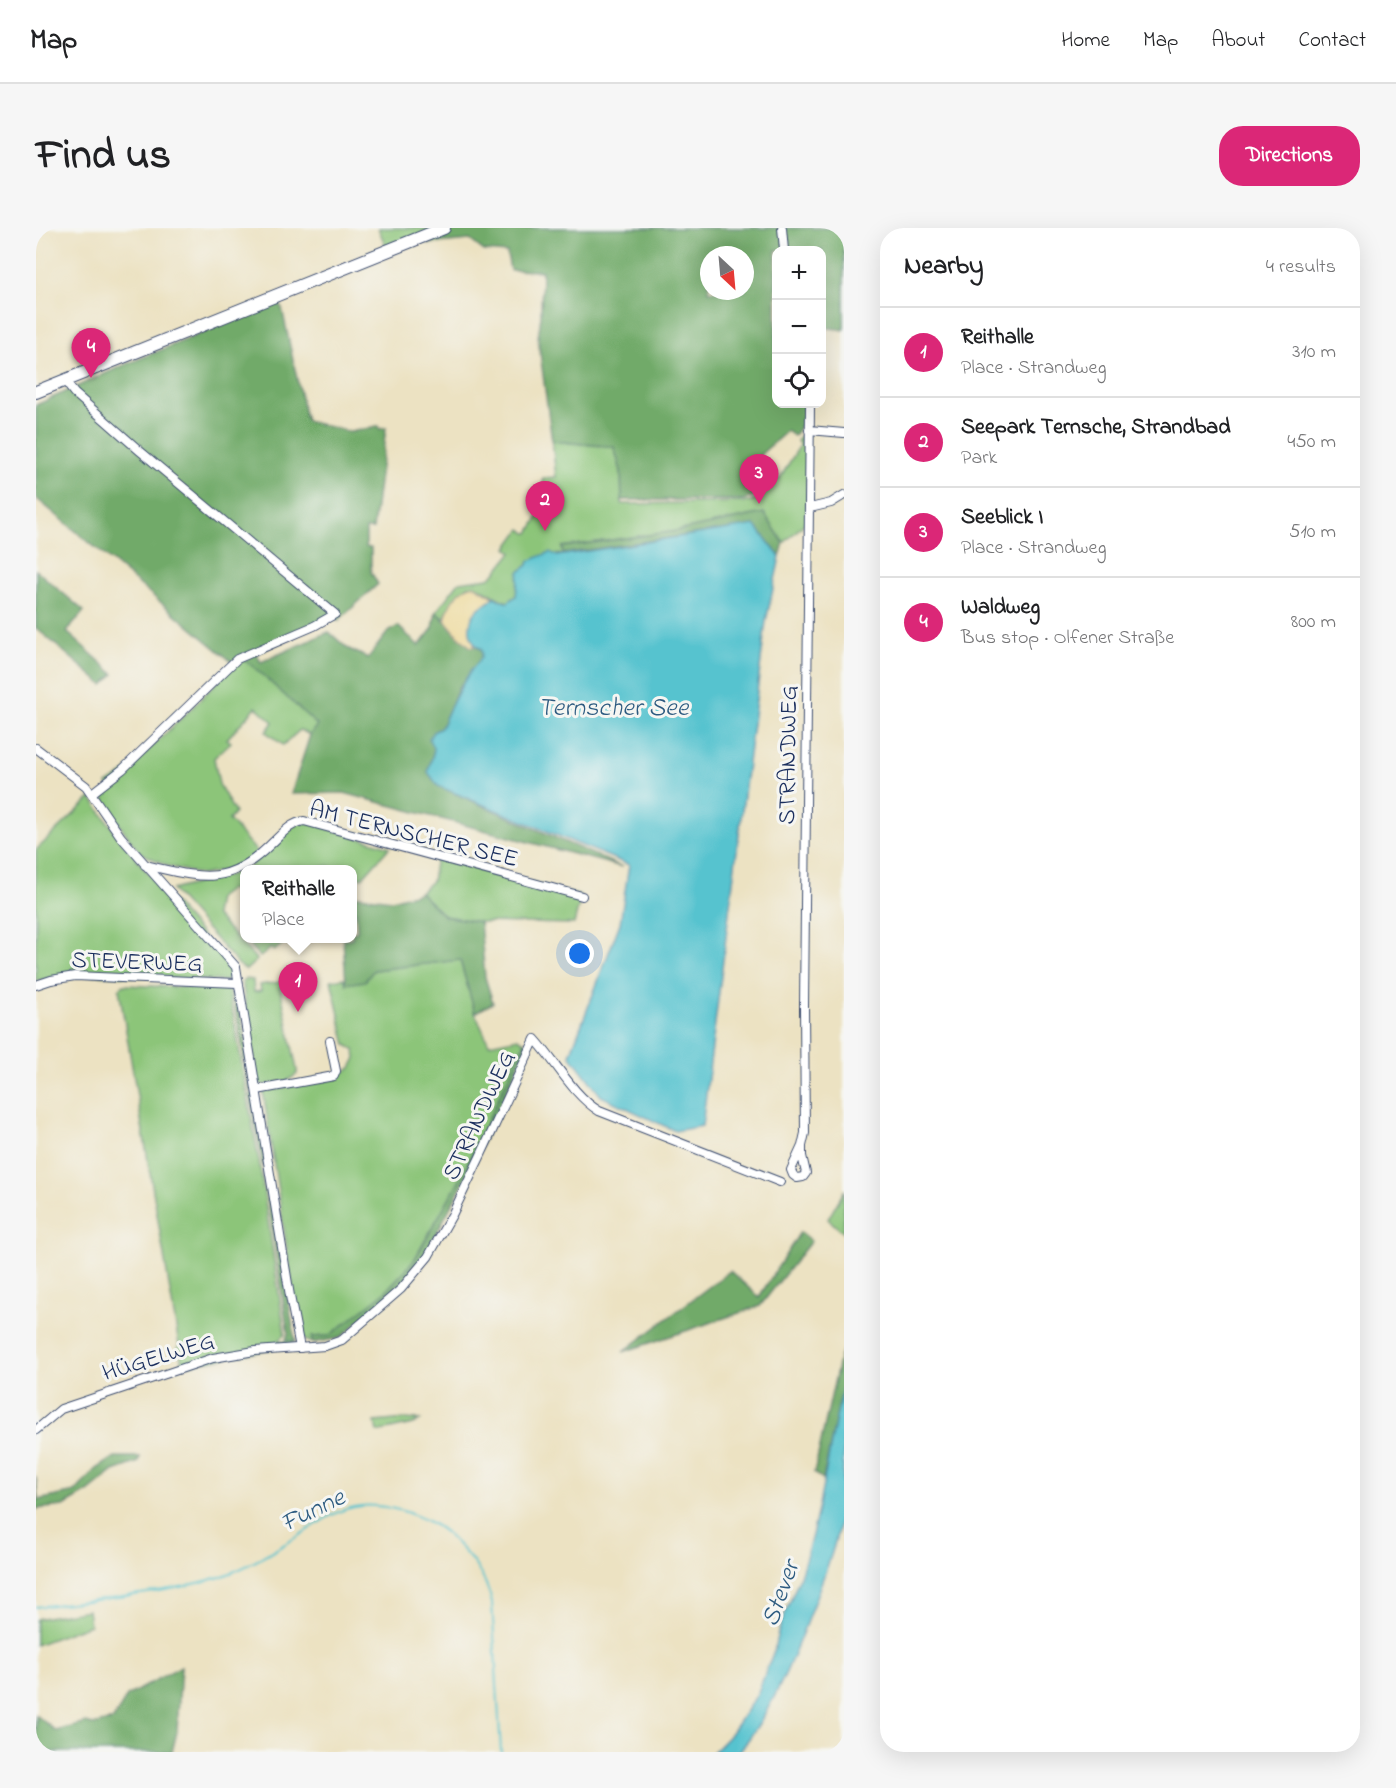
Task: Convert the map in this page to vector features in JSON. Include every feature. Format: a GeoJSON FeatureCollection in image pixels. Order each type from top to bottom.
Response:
{"type":"FeatureCollection","features":[{"type":"Feature","properties":{"kind":"main road"},"geometry":{"type":"LineString","coordinates":[[36,392],[444,228]]}},
{"type":"Feature","properties":{"kind":"street"},"geometry":{"type":"LineString","coordinates":[[782,228],[784,246]]}},
{"type":"Feature","properties":{"kind":"street"},"geometry":{"type":"LineString","coordinates":[[64,380],[74,393],[335,614],[314,626],[237,659],[123,770],[92,793]]}},
{"type":"Feature","properties":{"kind":"street","name":"STRANDWEG"},"geometry":{"type":"LineString","coordinates":[[802,1146],[806,1133],[804,1007],[810,408]]}},
{"type":"Feature","properties":{"kind":"street"},"geometry":{"type":"LineString","coordinates":[[809,429],[844,433]]}},
{"type":"Feature","properties":{"kind":"street"},"geometry":{"type":"LineString","coordinates":[[810,507],[831,503],[844,495]]}},
{"type":"Feature","properties":{"kind":"street"},"geometry":{"type":"LineString","coordinates":[[36,748],[86,786],[121,837],[236,967],[300,1348]]}},
{"type":"Feature","properties":{"kind":"street","name":"AM TERNSCHER SEE"},"geometry":{"type":"LineString","coordinates":[[246,865],[256,859],[290,826],[304,821],[582,896]]}},
{"type":"Feature","properties":{"kind":"street","name":"AM TERNSCHER SEE"},"geometry":{"type":"LineString","coordinates":[[145,865],[200,877],[234,872],[240,868]]}},
{"type":"Feature","properties":{"kind":"street","name":"STEVERWEG"},"geometry":{"type":"LineString","coordinates":[[36,985],[75,976],[237,983]]}},
{"type":"Feature","properties":{"kind":"street","name":"STRANDWEG"},"geometry":{"type":"LineString","coordinates":[[300,1348],[325,1346],[342,1340],[401,1289],[428,1257],[476,1167],[535,1039],[588,1105],[780,1182]]}},
{"type":"Feature","properties":{"kind":"street"},"geometry":{"type":"LineString","coordinates":[[256,1090],[334,1076],[336,1071],[330,1041]]}},
{"type":"Feature","properties":{"kind":"street","name":"HÜGELWEG"},"geometry":{"type":"LineString","coordinates":[[36,1430],[61,1408],[213,1358],[244,1352],[300,1348]]}},
{"type":"Feature","properties":{"kind":"green space"},"geometry":{"type":"Polygon","coordinates":[[[378,228],[444,228],[388,251],[378,228]]]}},
{"type":"Feature","properties":{"kind":"green space"},"geometry":{"type":"Polygon","coordinates":[[[452,228],[844,228],[844,330],[826,328],[826,246],[772,246],[772,408],[806,408],[805,419],[794,436],[787,431],[760,455],[773,473],[757,495],[744,500],[622,500],[621,471],[614,447],[552,441],[538,338],[542,271],[510,270],[507,253],[484,251],[470,240],[428,244],[426,238],[452,228]]]}},
{"type":"Feature","properties":{"kind":"green space"},"geometry":{"type":"Polygon","coordinates":[[[278,302],[282,308],[306,421],[351,432],[378,426],[379,429],[386,428],[373,529],[366,529],[366,547],[371,548],[371,572],[378,584],[338,621],[334,617],[256,653],[261,662],[329,632],[347,648],[368,658],[387,633],[398,626],[419,646],[433,628],[436,612],[466,643],[483,651],[480,662],[459,687],[441,728],[433,732],[434,750],[428,772],[438,786],[622,867],[344,793],[291,794],[310,735],[317,725],[256,669],[246,661],[232,662],[36,498],[36,405],[122,366],[278,302]]]}},
{"type":"Feature","properties":{"kind":"green space"},"geometry":{"type":"Polygon","coordinates":[[[805,430],[807,521],[784,543],[763,513],[677,531],[562,547],[563,554],[543,556],[529,561],[528,565],[519,572],[516,596],[508,602],[478,587],[468,586],[445,616],[445,620],[436,612],[459,582],[489,578],[512,552],[507,548],[521,529],[529,533],[545,506],[543,478],[556,477],[552,441],[614,447],[621,471],[622,504],[750,502],[759,498],[774,477],[779,480],[800,445],[797,441],[805,430]]]}},
{"type":"Feature","properties":{"kind":"green space"},"geometry":{"type":"Polygon","coordinates":[[[764,513],[784,543],[780,557],[755,525],[563,554],[562,547],[677,531],[764,513]]]}},
{"type":"Feature","properties":{"kind":"green space"},"geometry":{"type":"Polygon","coordinates":[[[36,570],[84,611],[67,632],[114,674],[103,685],[36,628],[36,570]]]}},
{"type":"Feature","properties":{"kind":"green space"},"geometry":{"type":"Polygon","coordinates":[[[238,660],[246,661],[256,669],[318,725],[310,735],[300,730],[283,745],[266,732],[273,722],[256,707],[227,739],[231,742],[214,758],[219,784],[235,813],[229,820],[258,853],[237,868],[202,875],[168,866],[139,852],[105,804],[104,794],[110,789],[107,784],[125,772],[238,660]]]}},
{"type":"Feature","properties":{"kind":"green space"},"geometry":{"type":"Polygon","coordinates":[[[91,798],[139,862],[227,963],[231,972],[226,981],[73,974],[36,981],[36,850],[91,798]]]}},
{"type":"Feature","properties":{"kind":"green space"},"geometry":{"type":"Polygon","coordinates":[[[304,821],[390,847],[362,878],[357,876],[357,865],[251,865],[291,827],[304,821]]]}},
{"type":"Feature","properties":{"kind":"green space"},"geometry":{"type":"Polygon","coordinates":[[[436,857],[581,896],[574,924],[480,922],[444,916],[420,892],[432,881],[436,857]]]}},
{"type":"Feature","properties":{"kind":"green space"},"geometry":{"type":"Polygon","coordinates":[[[240,872],[240,892],[230,889],[218,898],[215,915],[257,960],[246,970],[238,964],[172,890],[240,872]]]}},
{"type":"Feature","properties":{"kind":"green space"},"geometry":{"type":"Polygon","coordinates":[[[420,892],[444,916],[480,922],[485,977],[493,1003],[475,1013],[460,960],[374,970],[365,981],[346,984],[343,943],[357,943],[357,896],[392,900],[420,892]]]}},
{"type":"Feature","properties":{"kind":"green space"},"geometry":{"type":"Polygon","coordinates":[[[247,943],[283,943],[274,951],[271,948],[260,957],[247,943]]]}},
{"type":"Feature","properties":{"kind":"green space"},"geometry":{"type":"Polygon","coordinates":[[[460,960],[475,1013],[489,1044],[518,1038],[525,1042],[460,1179],[413,1262],[384,1293],[343,1327],[329,1336],[312,1337],[312,1343],[308,1342],[299,1330],[263,1091],[338,1078],[351,1068],[356,1058],[355,1050],[346,1045],[331,980],[344,978],[346,984],[374,970],[460,960]]]}},
{"type":"Feature","properties":{"kind":"green space"},"geometry":{"type":"Polygon","coordinates":[[[253,980],[254,992],[261,991],[260,985],[294,980],[294,984],[280,987],[297,1070],[297,1074],[287,1081],[263,1085],[258,1082],[242,981],[253,980]]]}},
{"type":"Feature","properties":{"kind":"green space"},"geometry":{"type":"Polygon","coordinates":[[[124,985],[226,989],[229,992],[260,1167],[285,1334],[277,1342],[295,1341],[290,1346],[183,1366],[119,989],[124,985]]]}},
{"type":"Feature","properties":{"kind":"green space"},"geometry":{"type":"Polygon","coordinates":[[[232,990],[235,990],[238,996],[254,1090],[250,1091],[232,990]]]}},
{"type":"Feature","properties":{"kind":"green space"},"geometry":{"type":"Polygon","coordinates":[[[525,1042],[529,1043],[469,1172],[426,1253],[408,1278],[340,1338],[312,1343],[312,1337],[329,1336],[384,1293],[413,1262],[460,1179],[525,1042]]]}},
{"type":"Feature","properties":{"kind":"green space"},"geometry":{"type":"Polygon","coordinates":[[[255,1093],[267,1166],[263,1166],[250,1094],[255,1093]]]}},
{"type":"Feature","properties":{"kind":"green space"},"geometry":{"type":"Polygon","coordinates":[[[268,1172],[295,1341],[285,1341],[288,1334],[264,1173],[268,1172]]]}},
{"type":"Feature","properties":{"kind":"green space"},"geometry":{"type":"Polygon","coordinates":[[[844,1191],[844,1233],[828,1219],[844,1191]]]}},
{"type":"Feature","properties":{"kind":"green space"},"geometry":{"type":"Polygon","coordinates":[[[800,1232],[811,1241],[760,1306],[623,1352],[730,1271],[759,1297],[800,1232]]]}},
{"type":"Feature","properties":{"kind":"green space"},"geometry":{"type":"Polygon","coordinates":[[[844,1348],[844,1382],[823,1479],[814,1473],[840,1356],[844,1348]]]}},
{"type":"Feature","properties":{"kind":"green space"},"geometry":{"type":"Polygon","coordinates":[[[420,1420],[413,1424],[377,1432],[375,1422],[420,1420]]]}},
{"type":"Feature","properties":{"kind":"green space"},"geometry":{"type":"Polygon","coordinates":[[[115,1457],[140,1457],[139,1462],[114,1471],[88,1492],[64,1506],[36,1509],[36,1476],[38,1500],[75,1492],[95,1470],[115,1457]]]}},
{"type":"Feature","properties":{"kind":"green space"},"geometry":{"type":"Polygon","coordinates":[[[88,1610],[90,1625],[36,1645],[36,1619],[88,1610]]]}},
{"type":"Feature","properties":{"kind":"green space"},"geometry":{"type":"Polygon","coordinates":[[[181,1666],[177,1732],[172,1752],[36,1752],[36,1715],[56,1731],[86,1723],[93,1725],[113,1720],[127,1696],[181,1666]]]}},
{"type":"Feature","properties":{"kind":"sand"},"geometry":{"type":"Polygon","coordinates":[[[474,585],[494,597],[474,644],[476,646],[471,647],[445,620],[449,608],[459,593],[474,585]]]}},
{"type":"Feature","properties":{"kind":"water","name":"Ternscher See"},"geometry":{"type":"Polygon","coordinates":[[[755,525],[780,557],[766,621],[702,1126],[675,1131],[601,1096],[570,1055],[620,923],[629,865],[438,786],[428,772],[434,750],[429,739],[433,732],[441,728],[459,690],[481,658],[481,649],[471,636],[471,619],[480,607],[494,597],[508,602],[516,596],[519,572],[528,565],[529,561],[550,552],[557,556],[755,525]]]}},
{"type":"Feature","properties":{"kind":"water"},"geometry":{"type":"Polygon","coordinates":[[[844,1382],[841,1514],[827,1567],[792,1658],[774,1697],[752,1735],[739,1752],[713,1752],[728,1737],[757,1695],[775,1648],[777,1635],[807,1555],[844,1382]]]}},
{"type":"Feature","properties":{"kind":"waterway","name":"Funne"},"geometry":{"type":"LineString","coordinates":[[36,1607],[152,1592],[220,1577],[241,1569],[329,1517],[353,1507],[378,1506],[406,1512],[439,1528],[457,1543],[486,1584],[492,1603],[501,1752]]}},
{"type":"Feature","properties":{"kind":"place","name":"Waldweg"},"geometry":{"type":"Point","coordinates":[91,378]}},
{"type":"Feature","properties":{"kind":"place","name":"Seeblick I"},"geometry":{"type":"Point","coordinates":[759,504]}},
{"type":"Feature","properties":{"kind":"place","name":"Seepark Ternsche, Strandbad"},"geometry":{"type":"Point","coordinates":[545,531]}},
{"type":"Feature","properties":{"kind":"place","name":"Reithalle"},"geometry":{"type":"Point","coordinates":[298,1012]}},
{"type":"Feature","properties":{"kind":"water label","name":"Stever"},"geometry":{"type":"Point","coordinates":[779,1593]}}]}
